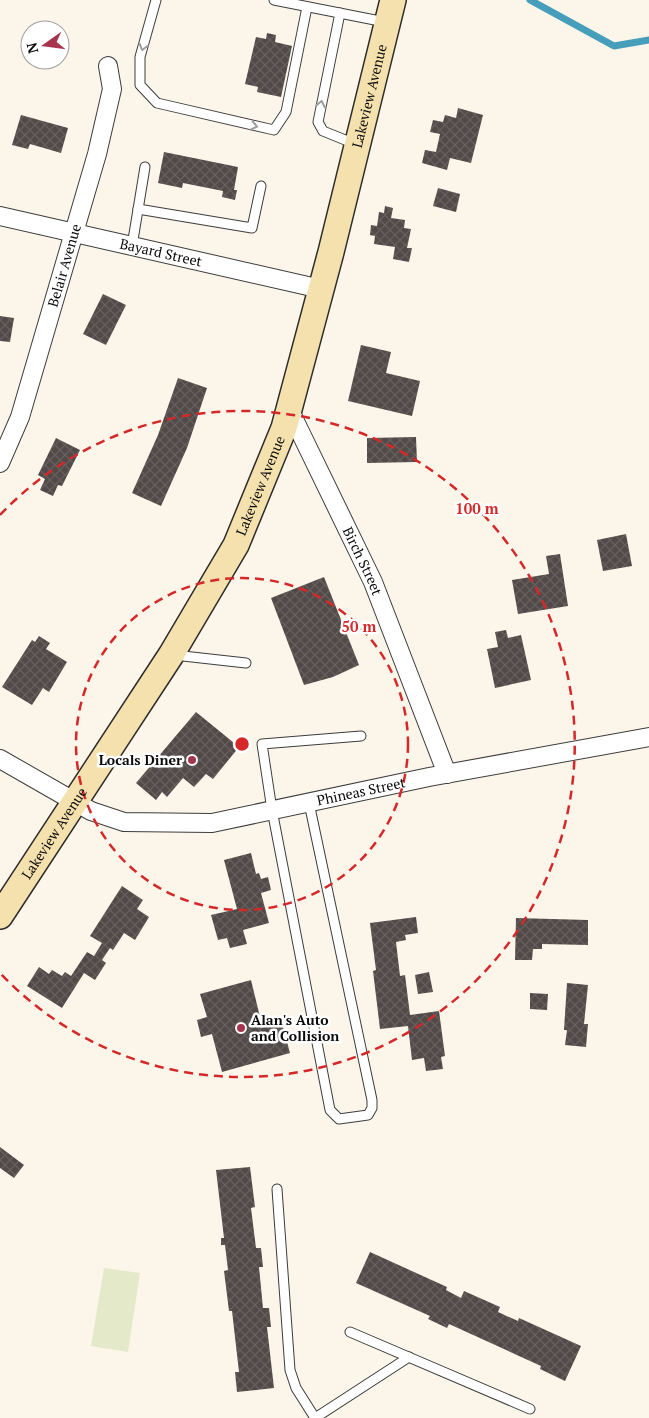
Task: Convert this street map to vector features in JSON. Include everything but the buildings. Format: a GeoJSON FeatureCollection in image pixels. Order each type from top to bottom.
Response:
{"type":"FeatureCollection","features":[{"type":"Feature","properties":{"kind":"main road","name":"Lakeview Avenue"},"geometry":{"type":"LineString","coordinates":[[0,916],[171,655],[236,545],[284,428],[358,145],[390,11]]}},
{"type":"Feature","properties":{"kind":"street","name":"Belair Avenue"},"geometry":{"type":"LineString","coordinates":[[0,463],[20,418],[97,154],[112,89],[108,66]]}},
{"type":"Feature","properties":{"kind":"street","name":"Bayard Street"},"geometry":{"type":"LineString","coordinates":[[0,216],[321,289]]}},
{"type":"Feature","properties":{"kind":"street","name":"Birch Street"},"geometry":{"type":"LineString","coordinates":[[289,409],[373,582],[447,774]]}},
{"type":"Feature","properties":{"kind":"street","name":"Phineas Street"},"geometry":{"type":"LineString","coordinates":[[0,759],[91,811],[124,822],[212,823],[447,774],[649,737]]}},
{"type":"Feature","properties":{"kind":"lane"},"geometry":{"type":"LineString","coordinates":[[156,0],[140,57],[140,85],[157,102],[274,130],[286,112],[307,7]]}},
{"type":"Feature","properties":{"kind":"lane"},"geometry":{"type":"LineString","coordinates":[[274,0],[340,13],[390,11]]}},
{"type":"Feature","properties":{"kind":"lane"},"geometry":{"type":"LineString","coordinates":[[340,13],[318,122],[323,131],[358,145]]}},
{"type":"Feature","properties":{"kind":"lane"},"geometry":{"type":"LineString","coordinates":[[132,246],[145,167]]}},
{"type":"Feature","properties":{"kind":"lane"},"geometry":{"type":"LineString","coordinates":[[138,209],[252,228],[261,186]]}},
{"type":"Feature","properties":{"kind":"lane"},"geometry":{"type":"LineString","coordinates":[[171,655],[246,663]]}},
{"type":"Feature","properties":{"kind":"lane"},"geometry":{"type":"LineString","coordinates":[[309,803],[372,1100],[372,1108],[368,1115],[338,1119],[330,1110],[272,810],[262,744],[361,736]]}},
{"type":"Feature","properties":{"kind":"lane"},"geometry":{"type":"LineString","coordinates":[[277,1189],[290,1370],[296,1388],[315,1418],[409,1357]]}},
{"type":"Feature","properties":{"kind":"lane"},"geometry":{"type":"LineString","coordinates":[[350,1332],[530,1409]]}},
{"type":"Feature","properties":{"kind":"green space"},"geometry":{"type":"Polygon","coordinates":[[[104,1268],[140,1273],[128,1352],[91,1346],[104,1268]]]}},
{"type":"Feature","properties":{"kind":"waterway"},"geometry":{"type":"LineString","coordinates":[[530,0],[614,46],[649,40]]}},
{"type":"Feature","properties":{"kind":"place","name":"Locals Diner"},"geometry":{"type":"Point","coordinates":[192,760]}},
{"type":"Feature","properties":{"kind":"place","name":"Alan's Auto and Collision"},"geometry":{"type":"Point","coordinates":[241,1028]}}]}
